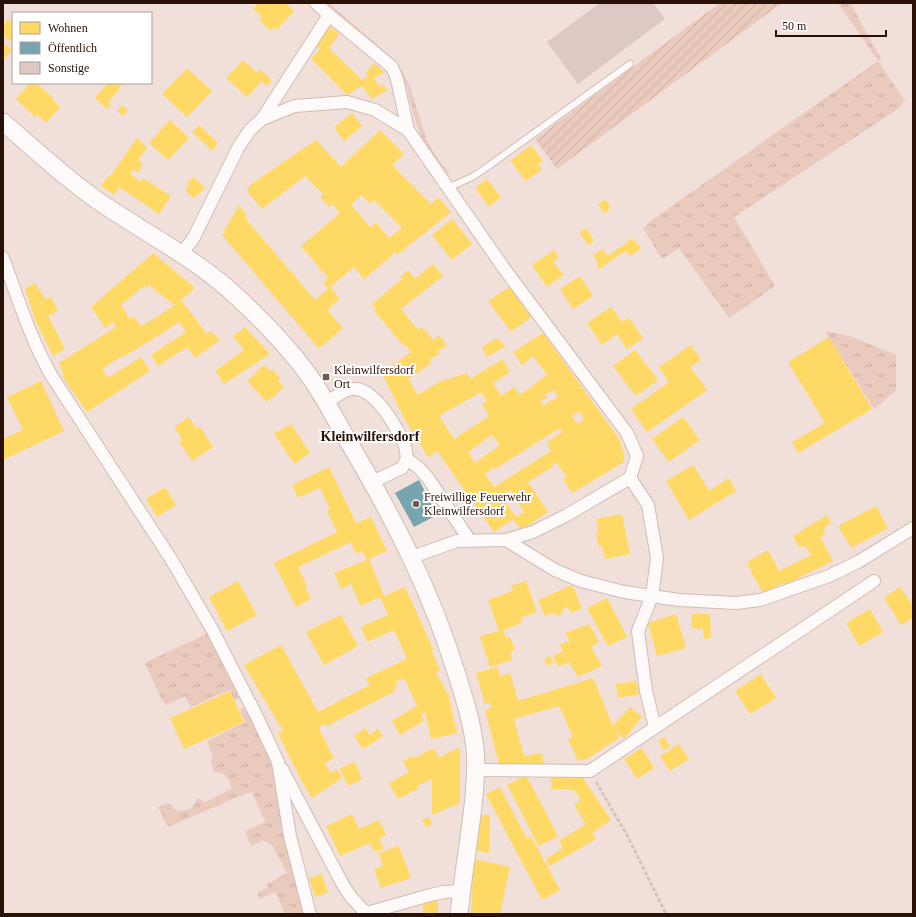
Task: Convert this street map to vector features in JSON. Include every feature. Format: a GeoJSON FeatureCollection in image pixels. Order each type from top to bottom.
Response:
{"type":"FeatureCollection","features":[{"type":"Feature","properties":{"kind":"main road"},"geometry":{"type":"LineString","coordinates":[[3,122],[81,189],[117,214],[182,253],[210,273],[237,296],[283,344],[316,385],[372,482],[412,557],[438,616],[473,730],[476,751],[476,770],[469,846],[459,914]]}},
{"type":"Feature","properties":{"kind":"street"},"geometry":{"type":"LineString","coordinates":[[316,3],[392,67],[397,79],[408,130],[503,267],[627,433],[636,456],[630,478],[533,532],[506,540],[457,541],[412,557]]}},
{"type":"Feature","properties":{"kind":"street"},"geometry":{"type":"LineString","coordinates":[[182,253],[193,239],[238,148],[249,131],[262,119],[329,14]]}},
{"type":"Feature","properties":{"kind":"street"},"geometry":{"type":"LineString","coordinates":[[262,119],[295,106],[347,102],[375,110],[408,130]]}},
{"type":"Feature","properties":{"kind":"street"},"geometry":{"type":"LineString","coordinates":[[3,258],[38,353],[157,535],[187,585],[231,665],[278,762],[343,885],[351,897],[364,913],[434,894],[462,891]]}},
{"type":"Feature","properties":{"kind":"street"},"geometry":{"type":"LineString","coordinates":[[326,403],[344,392],[353,389],[361,389],[370,394],[381,405],[404,442],[407,459],[402,468],[372,482]]}},
{"type":"Feature","properties":{"kind":"street"},"geometry":{"type":"LineString","coordinates":[[407,459],[419,468],[428,478],[470,541]]}},
{"type":"Feature","properties":{"kind":"street"},"geometry":{"type":"LineString","coordinates":[[630,478],[648,504],[657,558],[652,596],[638,631],[646,691],[655,727]]}},
{"type":"Feature","properties":{"kind":"street"},"geometry":{"type":"LineString","coordinates":[[506,540],[555,570],[581,581],[624,592],[679,600],[736,603],[760,600],[829,576],[858,562],[913,528]]}},
{"type":"Feature","properties":{"kind":"street"},"geometry":{"type":"LineString","coordinates":[[476,770],[590,771],[874,581]]}},
{"type":"Feature","properties":{"kind":"street"},"geometry":{"type":"LineString","coordinates":[[278,762],[290,836],[310,914]]}},
{"type":"Feature","properties":{"kind":"lane"},"geometry":{"type":"LineString","coordinates":[[448,188],[483,170],[630,64]]}},
{"type":"Feature","properties":{"kind":"path"},"geometry":{"type":"LineString","coordinates":[[590,771],[627,835],[666,914]]}},
{"type":"Feature","properties":{"kind":"green space"},"geometry":{"type":"Polygon","coordinates":[[[325,3],[329,3],[396,61],[409,84],[427,141],[440,162],[449,172],[447,174],[439,166],[422,138],[416,123],[406,84],[398,68],[383,52],[325,3]]]}},
{"type":"Feature","properties":{"kind":"green space"},"geometry":{"type":"Polygon","coordinates":[[[720,3],[782,3],[557,169],[535,139],[720,3]]]}},
{"type":"Feature","properties":{"kind":"green space"},"geometry":{"type":"Polygon","coordinates":[[[838,3],[850,3],[881,59],[878,61],[838,3]]]}},
{"type":"Feature","properties":{"kind":"green space"},"geometry":{"type":"Polygon","coordinates":[[[878,61],[905,101],[898,109],[734,217],[775,286],[729,318],[679,248],[662,259],[643,228],[652,220],[878,61]]]}},
{"type":"Feature","properties":{"kind":"green space"},"geometry":{"type":"Polygon","coordinates":[[[825,331],[850,336],[896,355],[896,391],[874,409],[825,331]]]}},
{"type":"Feature","properties":{"kind":"green space"},"geometry":{"type":"Polygon","coordinates":[[[99,456],[201,617],[240,697],[235,700],[229,690],[191,707],[185,696],[166,705],[162,700],[145,663],[206,634],[166,562],[99,456]]]}},
{"type":"Feature","properties":{"kind":"green space"},"geometry":{"type":"Polygon","coordinates":[[[246,706],[264,745],[274,772],[306,914],[285,914],[276,892],[260,899],[257,893],[268,887],[267,884],[287,873],[272,845],[263,840],[251,846],[245,831],[265,822],[252,791],[168,827],[158,807],[168,803],[177,811],[188,810],[194,805],[197,798],[205,802],[231,789],[230,781],[222,773],[214,772],[211,761],[213,757],[207,741],[245,722],[240,710],[246,706]]]}},
{"type":"Feature","properties":{"kind":"building: Wohnen"},"geometry":{"type":"Polygon","coordinates":[[[258,3],[286,3],[294,11],[277,30],[274,27],[271,31],[259,20],[262,17],[253,9],[258,3]]]}},
{"type":"Feature","properties":{"kind":"building: Wohnen"},"geometry":{"type":"Polygon","coordinates":[[[9,19],[12,22],[12,39],[9,41],[3,35],[3,26],[9,19]]]}},
{"type":"Feature","properties":{"kind":"building: Wohnen"},"geometry":{"type":"Polygon","coordinates":[[[329,26],[339,34],[329,48],[362,80],[368,76],[366,73],[374,63],[384,72],[374,78],[379,87],[383,84],[387,90],[372,99],[362,86],[347,95],[311,59],[320,49],[316,47],[329,26]]]}},
{"type":"Feature","properties":{"kind":"building: Wohnen"},"geometry":{"type":"Polygon","coordinates":[[[3,42],[12,50],[3,60],[3,42]]]}},
{"type":"Feature","properties":{"kind":"building: Wohnen"},"geometry":{"type":"Polygon","coordinates":[[[243,60],[257,73],[260,69],[272,80],[267,86],[262,81],[247,97],[226,78],[243,60]]]}},
{"type":"Feature","properties":{"kind":"building: Wohnen"},"geometry":{"type":"Polygon","coordinates":[[[187,68],[212,91],[187,117],[162,94],[187,68]]]}},
{"type":"Feature","properties":{"kind":"building: Wohnen"},"geometry":{"type":"Polygon","coordinates":[[[29,84],[37,84],[53,98],[52,99],[60,107],[46,123],[38,115],[35,117],[16,99],[29,84]]]}},
{"type":"Feature","properties":{"kind":"building: Wohnen"},"geometry":{"type":"Polygon","coordinates":[[[107,84],[122,84],[118,89],[119,90],[108,102],[111,105],[107,109],[95,98],[107,84]]]}},
{"type":"Feature","properties":{"kind":"building: Wohnen"},"geometry":{"type":"Polygon","coordinates":[[[122,105],[128,110],[123,116],[117,111],[122,105]]]}},
{"type":"Feature","properties":{"kind":"building: Wohnen"},"geometry":{"type":"Polygon","coordinates":[[[352,113],[362,126],[344,141],[334,127],[352,113]]]}},
{"type":"Feature","properties":{"kind":"building: Wohnen"},"geometry":{"type":"Polygon","coordinates":[[[170,120],[189,138],[168,160],[149,143],[170,120]]]}},
{"type":"Feature","properties":{"kind":"building: Wohnen"},"geometry":{"type":"Polygon","coordinates":[[[199,125],[218,143],[212,151],[192,132],[199,125]]]}},
{"type":"Feature","properties":{"kind":"building: Wohnen"},"geometry":{"type":"Polygon","coordinates":[[[380,130],[404,154],[392,165],[431,204],[439,198],[451,212],[397,255],[395,251],[392,253],[394,254],[364,279],[354,267],[330,287],[340,299],[327,310],[343,328],[319,349],[222,235],[239,205],[247,215],[245,218],[315,300],[328,289],[323,282],[328,278],[301,246],[340,213],[333,204],[329,207],[320,197],[323,194],[305,176],[262,209],[247,191],[250,185],[316,140],[341,167],[380,130]],[[362,195],[351,205],[370,227],[376,223],[389,238],[402,228],[374,200],[370,204],[362,195]]]}},
{"type":"Feature","properties":{"kind":"building: Wohnen"},"geometry":{"type":"Polygon","coordinates":[[[137,138],[147,148],[138,160],[143,163],[138,173],[133,169],[130,174],[140,181],[143,178],[171,196],[159,214],[119,187],[114,195],[101,186],[107,177],[109,178],[137,138]]]}},
{"type":"Feature","properties":{"kind":"building: Wohnen"},"geometry":{"type":"Polygon","coordinates":[[[531,145],[543,161],[538,164],[542,169],[526,181],[510,161],[531,145]]]}},
{"type":"Feature","properties":{"kind":"building: Wohnen"},"geometry":{"type":"Polygon","coordinates":[[[193,177],[205,188],[194,198],[185,191],[189,185],[187,183],[193,177]]]}},
{"type":"Feature","properties":{"kind":"building: Wohnen"},"geometry":{"type":"Polygon","coordinates":[[[487,179],[501,197],[489,207],[475,188],[487,179]]]}},
{"type":"Feature","properties":{"kind":"building: Wohnen"},"geometry":{"type":"Polygon","coordinates":[[[605,199],[611,208],[604,213],[598,205],[605,199]]]}},
{"type":"Feature","properties":{"kind":"building: Wohnen"},"geometry":{"type":"Polygon","coordinates":[[[452,219],[472,244],[452,260],[432,235],[452,219]]]}},
{"type":"Feature","properties":{"kind":"building: Wohnen"},"geometry":{"type":"Polygon","coordinates":[[[586,228],[594,240],[588,245],[579,232],[586,228]]]}},
{"type":"Feature","properties":{"kind":"building: Wohnen"},"geometry":{"type":"Polygon","coordinates":[[[633,238],[641,249],[630,256],[625,251],[599,269],[596,265],[598,263],[593,255],[603,249],[608,256],[633,238]]]}},
{"type":"Feature","properties":{"kind":"building: Wohnen"},"geometry":{"type":"Polygon","coordinates":[[[554,250],[559,258],[553,261],[563,275],[547,287],[532,265],[554,250]]]}},
{"type":"Feature","properties":{"kind":"building: Wohnen"},"geometry":{"type":"Polygon","coordinates":[[[153,253],[195,288],[181,300],[207,334],[211,331],[220,340],[195,358],[187,347],[158,366],[151,355],[186,332],[179,322],[102,369],[108,378],[141,357],[150,371],[87,412],[62,376],[64,375],[59,363],[116,327],[113,322],[105,328],[91,307],[153,253]],[[149,285],[146,288],[144,286],[121,305],[130,319],[134,317],[141,326],[159,316],[174,305],[149,285]]]}},
{"type":"Feature","properties":{"kind":"building: Wohnen"},"geometry":{"type":"Polygon","coordinates":[[[433,264],[443,276],[401,309],[418,330],[422,327],[433,340],[439,335],[447,346],[437,351],[440,354],[429,360],[432,363],[408,379],[418,395],[439,382],[467,373],[470,379],[503,359],[510,372],[493,383],[501,396],[514,387],[520,395],[547,375],[533,356],[522,365],[513,352],[543,333],[620,440],[624,462],[572,493],[563,479],[567,477],[556,462],[553,464],[554,466],[528,482],[548,512],[521,530],[513,519],[494,532],[437,451],[428,457],[404,418],[382,373],[411,352],[404,344],[403,345],[374,311],[376,309],[372,304],[402,279],[400,277],[408,270],[415,279],[433,264]],[[554,390],[545,395],[547,398],[540,402],[543,406],[557,397],[554,390]],[[481,392],[439,416],[454,439],[489,416],[482,404],[487,402],[481,392]],[[579,411],[572,416],[577,424],[584,419],[579,411]],[[560,428],[495,469],[494,467],[485,474],[494,487],[551,451],[547,442],[562,432],[560,428]],[[492,435],[468,452],[475,463],[500,445],[492,435]],[[510,490],[501,496],[516,517],[524,512],[510,490]]]}},
{"type":"Feature","properties":{"kind":"building: Wohnen"},"geometry":{"type":"Polygon","coordinates":[[[580,276],[593,296],[573,309],[560,289],[580,276]]]}},
{"type":"Feature","properties":{"kind":"building: Wohnen"},"geometry":{"type":"Polygon","coordinates":[[[35,283],[45,299],[51,297],[58,311],[48,316],[65,349],[53,356],[36,322],[25,289],[35,283]]]}},
{"type":"Feature","properties":{"kind":"building: Wohnen"},"geometry":{"type":"Polygon","coordinates":[[[509,287],[531,317],[511,332],[488,301],[509,287]]]}},
{"type":"Feature","properties":{"kind":"building: Wohnen"},"geometry":{"type":"Polygon","coordinates":[[[611,307],[622,322],[629,318],[643,338],[627,349],[617,334],[602,345],[587,323],[611,307]]]}},
{"type":"Feature","properties":{"kind":"building: Wohnen"},"geometry":{"type":"Polygon","coordinates":[[[245,327],[270,354],[224,384],[215,371],[244,350],[233,337],[245,327]]]}},
{"type":"Feature","properties":{"kind":"building: Wohnen"},"geometry":{"type":"Polygon","coordinates":[[[829,337],[872,409],[798,453],[792,442],[825,423],[788,362],[829,337]]]}},
{"type":"Feature","properties":{"kind":"building: Wohnen"},"geometry":{"type":"Polygon","coordinates":[[[497,338],[506,346],[487,357],[482,347],[497,338]]]}},
{"type":"Feature","properties":{"kind":"building: Wohnen"},"geometry":{"type":"Polygon","coordinates":[[[691,345],[701,360],[690,367],[707,390],[647,432],[631,409],[669,382],[659,367],[691,345]]]}},
{"type":"Feature","properties":{"kind":"building: Wohnen"},"geometry":{"type":"Polygon","coordinates":[[[635,350],[658,380],[636,396],[613,366],[635,350]]]}},
{"type":"Feature","properties":{"kind":"building: Wohnen"},"geometry":{"type":"Polygon","coordinates":[[[264,365],[270,371],[272,369],[280,378],[278,381],[284,387],[267,402],[247,381],[264,365]]]}},
{"type":"Feature","properties":{"kind":"building: Wohnen"},"geometry":{"type":"Polygon","coordinates":[[[41,381],[64,431],[3,460],[3,439],[23,430],[7,397],[41,381]]]}},
{"type":"Feature","properties":{"kind":"building: Wohnen"},"geometry":{"type":"Polygon","coordinates":[[[189,417],[197,429],[200,427],[213,447],[192,461],[179,442],[182,439],[174,427],[189,417]]]}},
{"type":"Feature","properties":{"kind":"building: Wohnen"},"geometry":{"type":"Polygon","coordinates":[[[683,417],[700,440],[669,462],[652,439],[683,417]]]}},
{"type":"Feature","properties":{"kind":"building: Wohnen"},"geometry":{"type":"Polygon","coordinates":[[[291,424],[310,453],[294,464],[274,434],[291,424]]]}},
{"type":"Feature","properties":{"kind":"building: Wohnen"},"geometry":{"type":"Polygon","coordinates":[[[693,465],[709,491],[729,478],[736,491],[689,520],[666,481],[693,465]]]}},
{"type":"Feature","properties":{"kind":"building: Wohnen"},"geometry":{"type":"Polygon","coordinates":[[[329,467],[356,523],[371,517],[387,551],[369,559],[384,596],[405,587],[433,649],[431,649],[440,671],[436,672],[448,693],[457,733],[431,739],[425,712],[421,715],[424,721],[400,735],[392,721],[417,706],[404,678],[395,682],[397,685],[393,692],[327,726],[325,724],[318,727],[334,758],[325,763],[330,773],[337,769],[342,778],[312,798],[300,778],[278,734],[283,731],[244,665],[281,645],[318,712],[370,685],[366,678],[407,659],[394,630],[367,642],[361,627],[388,615],[380,597],[360,606],[351,584],[341,589],[334,573],[367,560],[362,551],[356,554],[351,542],[298,567],[311,599],[296,607],[274,563],[337,532],[327,511],[330,509],[320,488],[298,498],[292,485],[329,467]]]}},
{"type":"Feature","properties":{"kind":"building: Wohnen"},"geometry":{"type":"Polygon","coordinates":[[[165,487],[176,505],[157,517],[146,499],[165,487]]]}},
{"type":"Feature","properties":{"kind":"building: Wohnen"},"geometry":{"type":"Polygon","coordinates":[[[876,506],[888,528],[851,548],[838,526],[876,506]]]}},
{"type":"Feature","properties":{"kind":"building: Wohnen"},"geometry":{"type":"Polygon","coordinates":[[[622,514],[630,554],[605,559],[602,546],[599,547],[596,534],[599,533],[596,519],[622,514]]]}},
{"type":"Feature","properties":{"kind":"building: Wohnen"},"geometry":{"type":"Polygon","coordinates":[[[827,515],[831,523],[823,528],[826,533],[820,537],[833,561],[784,585],[783,583],[763,593],[747,562],[768,550],[779,571],[811,555],[806,546],[799,547],[793,536],[827,515]]]}},
{"type":"Feature","properties":{"kind":"building: Wohnen"},"geometry":{"type":"Polygon","coordinates":[[[238,581],[257,615],[227,631],[209,597],[238,581]]]}},
{"type":"Feature","properties":{"kind":"building: Wohnen"},"geometry":{"type":"Polygon","coordinates":[[[526,581],[537,612],[520,618],[522,623],[503,630],[506,638],[510,637],[515,650],[510,652],[512,660],[490,667],[480,636],[499,631],[488,600],[513,591],[511,586],[526,581]]]}},
{"type":"Feature","properties":{"kind":"building: Wohnen"},"geometry":{"type":"Polygon","coordinates":[[[572,585],[582,608],[572,613],[567,607],[562,609],[564,612],[557,616],[554,612],[545,616],[538,600],[572,585]]]}},
{"type":"Feature","properties":{"kind":"building: Wohnen"},"geometry":{"type":"Polygon","coordinates":[[[900,587],[913,606],[913,618],[901,625],[884,598],[900,587]]]}},
{"type":"Feature","properties":{"kind":"building: Wohnen"},"geometry":{"type":"Polygon","coordinates":[[[607,598],[627,637],[608,646],[587,608],[607,598]]]}},
{"type":"Feature","properties":{"kind":"building: Wohnen"},"geometry":{"type":"Polygon","coordinates":[[[870,609],[883,632],[859,646],[846,623],[870,609]]]}},
{"type":"Feature","properties":{"kind":"building: Wohnen"},"geometry":{"type":"Polygon","coordinates":[[[676,614],[686,648],[657,656],[648,623],[676,614]]]}},
{"type":"Feature","properties":{"kind":"building: Wohnen"},"geometry":{"type":"Polygon","coordinates":[[[692,614],[710,614],[711,638],[704,639],[703,629],[691,628],[692,614]]]}},
{"type":"Feature","properties":{"kind":"building: Wohnen"},"geometry":{"type":"Polygon","coordinates":[[[341,615],[358,646],[324,665],[306,632],[341,615]]]}},
{"type":"Feature","properties":{"kind":"building: Wohnen"},"geometry":{"type":"Polygon","coordinates":[[[589,624],[599,642],[591,647],[602,666],[578,677],[569,662],[558,667],[553,656],[563,651],[560,644],[570,641],[565,633],[589,624]]]}},
{"type":"Feature","properties":{"kind":"building: Wohnen"},"geometry":{"type":"Polygon","coordinates":[[[550,656],[553,663],[547,666],[544,659],[550,656]]]}},
{"type":"Feature","properties":{"kind":"building: Wohnen"},"geometry":{"type":"Polygon","coordinates":[[[498,667],[500,676],[510,673],[518,701],[593,678],[613,726],[630,707],[642,717],[624,739],[616,731],[619,738],[587,759],[578,761],[568,739],[573,737],[559,706],[514,719],[524,756],[542,753],[544,764],[499,764],[485,710],[492,708],[490,703],[485,704],[476,673],[498,667]]]}},
{"type":"Feature","properties":{"kind":"building: Wohnen"},"geometry":{"type":"Polygon","coordinates":[[[761,674],[776,698],[750,714],[735,691],[761,674]]]}},
{"type":"Feature","properties":{"kind":"building: Wohnen"},"geometry":{"type":"Polygon","coordinates":[[[636,681],[639,694],[618,698],[616,684],[636,681]]]}},
{"type":"Feature","properties":{"kind":"building: Wohnen"},"geometry":{"type":"Polygon","coordinates":[[[230,691],[244,722],[184,749],[170,718],[230,691]]]}},
{"type":"Feature","properties":{"kind":"building: Wohnen"},"geometry":{"type":"Polygon","coordinates":[[[365,728],[370,735],[378,729],[383,736],[363,749],[354,736],[365,728]]]}},
{"type":"Feature","properties":{"kind":"building: Wohnen"},"geometry":{"type":"Polygon","coordinates":[[[664,737],[670,746],[664,750],[658,741],[664,737]]]}},
{"type":"Feature","properties":{"kind":"building: Wohnen"},"geometry":{"type":"Polygon","coordinates":[[[679,744],[689,759],[670,771],[660,756],[679,744]]]}},
{"type":"Feature","properties":{"kind":"building: Wohnen"},"geometry":{"type":"Polygon","coordinates":[[[460,747],[460,803],[432,815],[432,779],[417,786],[418,789],[398,799],[389,783],[409,772],[403,761],[412,756],[414,758],[434,748],[439,758],[460,747]]]}},
{"type":"Feature","properties":{"kind":"building: Wohnen"},"geometry":{"type":"Polygon","coordinates":[[[642,748],[654,768],[637,779],[624,759],[642,748]]]}},
{"type":"Feature","properties":{"kind":"building: Wohnen"},"geometry":{"type":"Polygon","coordinates":[[[355,762],[362,780],[348,786],[340,768],[355,762]]]}},
{"type":"Feature","properties":{"kind":"building: Wohnen"},"geometry":{"type":"Polygon","coordinates":[[[526,775],[558,836],[539,846],[507,785],[526,775]]]}},
{"type":"Feature","properties":{"kind":"building: Wohnen"},"geometry":{"type":"Polygon","coordinates":[[[551,775],[581,775],[611,820],[592,833],[596,839],[550,866],[546,859],[563,848],[559,841],[586,824],[574,805],[581,800],[574,790],[551,789],[551,775]]]}},
{"type":"Feature","properties":{"kind":"building: Wohnen"},"geometry":{"type":"Polygon","coordinates":[[[500,787],[527,839],[531,836],[560,890],[542,900],[486,794],[500,787]]]}},
{"type":"Feature","properties":{"kind":"building: Wohnen"},"geometry":{"type":"Polygon","coordinates":[[[352,814],[359,829],[379,820],[386,835],[379,838],[384,849],[374,852],[370,843],[340,856],[326,826],[352,814]]]}},
{"type":"Feature","properties":{"kind":"building: Wohnen"},"geometry":{"type":"Polygon","coordinates":[[[480,815],[490,815],[489,853],[477,851],[480,815]]]}},
{"type":"Feature","properties":{"kind":"building: Wohnen"},"geometry":{"type":"Polygon","coordinates":[[[429,817],[432,824],[426,827],[422,820],[429,817]]]}},
{"type":"Feature","properties":{"kind":"building: Wohnen"},"geometry":{"type":"Polygon","coordinates":[[[399,846],[411,878],[381,888],[374,869],[383,866],[379,853],[399,846]]]}},
{"type":"Feature","properties":{"kind":"building: Wohnen"},"geometry":{"type":"Polygon","coordinates":[[[474,859],[510,867],[500,914],[471,914],[472,893],[467,892],[474,859]]]}},
{"type":"Feature","properties":{"kind":"building: Wohnen"},"geometry":{"type":"Polygon","coordinates":[[[322,874],[328,893],[315,897],[309,878],[322,874]]]}},
{"type":"Feature","properties":{"kind":"building: Wohnen"},"geometry":{"type":"Polygon","coordinates":[[[438,901],[438,914],[423,914],[423,902],[438,901]]]}},
{"type":"Feature","properties":{"kind":"building: Öffentlich","name":"Freiwillige Feuerwehr Kleinwilfersdorf"},"geometry":{"type":"Polygon","coordinates":[[[419,480],[437,515],[414,527],[395,493],[419,480]]]}},
{"type":"Feature","properties":{"kind":"building: Sonstige"},"geometry":{"type":"Polygon","coordinates":[[[600,3],[653,3],[665,19],[578,84],[547,42],[600,3]]]}},
{"type":"Feature","properties":{"kind":"place","name":"Kleinwilfersdorf Ort"},"geometry":{"type":"Point","coordinates":[326,377]}},
{"type":"Feature","properties":{"kind":"place","name":"Freiwillige Feuerwehr Kleinwilfersdorf"},"geometry":{"type":"Point","coordinates":[416,504]}},
{"type":"Feature","properties":{"kind":"district","name":"Kleinwilfersdorf"},"geometry":{"type":"Point","coordinates":[370,436]}}]}
